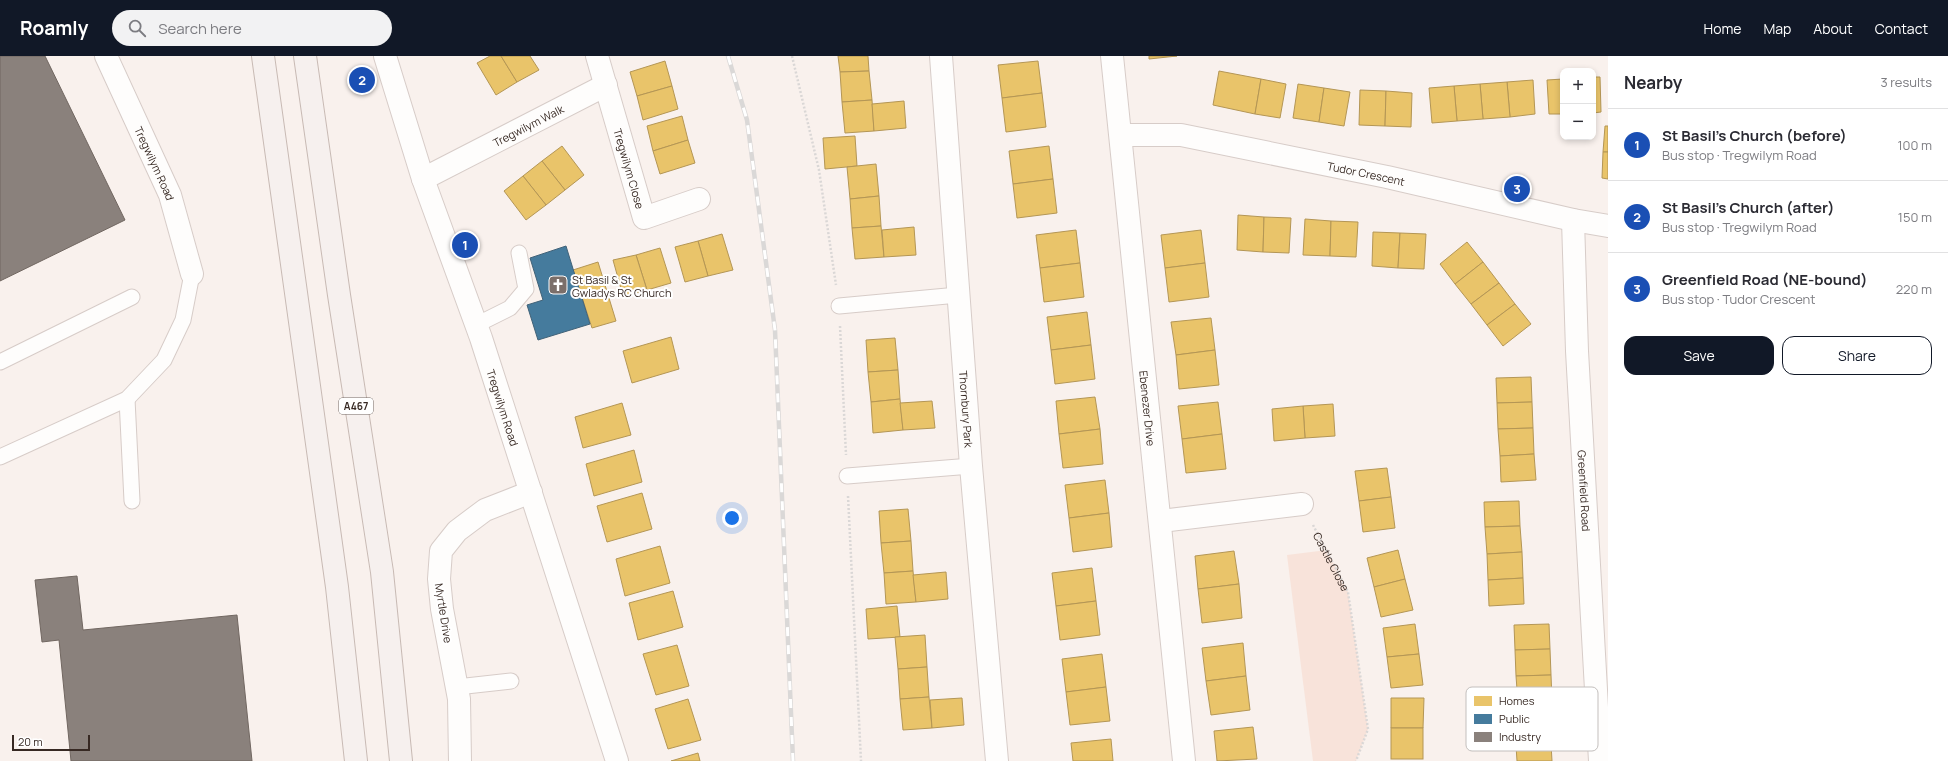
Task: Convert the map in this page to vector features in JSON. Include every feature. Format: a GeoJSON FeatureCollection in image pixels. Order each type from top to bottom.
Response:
{"type":"FeatureCollection","features":[{"type":"Feature","properties":{"kind":"main road"},"geometry":{"type":"LineString","coordinates":[[263,56],[337,587],[356,761]]}},
{"type":"Feature","properties":{"kind":"main road","name":"A467"},"geometry":{"type":"LineString","coordinates":[[305,56],[336,279],[382,572],[401,761]]}},
{"type":"Feature","properties":{"kind":"street","name":"Tregwilym Road"},"geometry":{"type":"LineString","coordinates":[[106,56],[170,195],[192,274]]}},
{"type":"Feature","properties":{"kind":"street","name":"Tregwilym Road"},"geometry":{"type":"LineString","coordinates":[[385,56],[423,179],[476,324],[617,761]]}},
{"type":"Feature","properties":{"kind":"street"},"geometry":{"type":"LineString","coordinates":[[597,56],[606,85]]}},
{"type":"Feature","properties":{"kind":"street","name":"Thornbury Park"},"geometry":{"type":"LineString","coordinates":[[941,56],[971,466],[997,761]]}},
{"type":"Feature","properties":{"kind":"street","name":"Ebenezer Drive"},"geometry":{"type":"LineString","coordinates":[[1112,56],[1161,521],[1184,761]]}},
{"type":"Feature","properties":{"kind":"street","name":"Tregwilym Walk"},"geometry":{"type":"LineString","coordinates":[[423,179],[606,85]]}},
{"type":"Feature","properties":{"kind":"street","name":"Tregwilym Close"},"geometry":{"type":"LineString","coordinates":[[606,85],[644,218],[699,199]]}},
{"type":"Feature","properties":{"kind":"street","name":"Tudor Crescent"},"geometry":{"type":"LineString","coordinates":[[1121,135],[1181,135],[1387,177],[1573,220],[1608,226]]}},
{"type":"Feature","properties":{"kind":"street","name":"Greenfield Road"},"geometry":{"type":"LineString","coordinates":[[1573,220],[1577,351],[1596,687]]}},
{"type":"Feature","properties":{"kind":"street","name":"Myrtle Drive"},"geometry":{"type":"LineString","coordinates":[[460,761],[459,699],[442,609],[439,579],[441,551],[457,531],[485,510],[531,492]]}},
{"type":"Feature","properties":{"kind":"street"},"geometry":{"type":"LineString","coordinates":[[1161,521],[1302,504]]}},
{"type":"Feature","properties":{"kind":"street","name":"Greenfield Road"},"geometry":{"type":"LineString","coordinates":[[1598,725],[1600,761]]}},
{"type":"Feature","properties":{"kind":"lane"},"geometry":{"type":"LineString","coordinates":[[476,324],[510,308],[526,290],[520,253]]}},
{"type":"Feature","properties":{"kind":"lane"},"geometry":{"type":"LineString","coordinates":[[0,457],[127,399],[164,360],[184,320],[192,274]]}},
{"type":"Feature","properties":{"kind":"lane"},"geometry":{"type":"LineString","coordinates":[[839,306],[958,295]]}},
{"type":"Feature","properties":{"kind":"lane"},"geometry":{"type":"LineString","coordinates":[[0,362],[132,297]]}},
{"type":"Feature","properties":{"kind":"lane"},"geometry":{"type":"LineString","coordinates":[[127,399],[132,501]]}},
{"type":"Feature","properties":{"kind":"lane"},"geometry":{"type":"LineString","coordinates":[[847,476],[971,466]]}},
{"type":"Feature","properties":{"kind":"lane"},"geometry":{"type":"LineString","coordinates":[[457,687],[511,681]]}},
{"type":"Feature","properties":{"kind":"path"},"geometry":{"type":"LineString","coordinates":[[792,56],[819,170],[839,306],[861,761]]}},
{"type":"Feature","properties":{"kind":"path","name":"Castle Close"},"geometry":{"type":"LineString","coordinates":[[1302,504],[1348,592],[1368,729],[1356,761]]}},
{"type":"Feature","properties":{"kind":"shaded area"},"geometry":{"type":"Polygon","coordinates":[[[1327,550],[1348,592],[1368,729],[1356,761],[1313,761],[1287,555],[1327,550]]]}},
{"type":"Feature","properties":{"kind":"building: Homes"},"geometry":{"type":"Polygon","coordinates":[[[490,56],[501,56],[517,82],[496,95],[477,63],[490,56]]]}},
{"type":"Feature","properties":{"kind":"building: Homes"},"geometry":{"type":"Polygon","coordinates":[[[501,56],[530,56],[539,70],[517,82],[501,56]]]}},
{"type":"Feature","properties":{"kind":"building: Homes"},"geometry":{"type":"Polygon","coordinates":[[[838,56],[868,56],[869,71],[840,72],[838,56]]]}},
{"type":"Feature","properties":{"kind":"building: Homes"},"geometry":{"type":"Polygon","coordinates":[[[1149,56],[1177,56],[1149,59],[1149,56]]]}},
{"type":"Feature","properties":{"kind":"building: Homes"},"geometry":{"type":"Polygon","coordinates":[[[665,61],[672,86],[637,96],[630,72],[665,61]]]}},
{"type":"Feature","properties":{"kind":"building: Homes"},"geometry":{"type":"Polygon","coordinates":[[[1038,61],[1042,93],[1002,98],[998,65],[1038,61]]]}},
{"type":"Feature","properties":{"kind":"building: Homes"},"geometry":{"type":"Polygon","coordinates":[[[869,71],[872,100],[842,102],[840,72],[869,71]]]}},
{"type":"Feature","properties":{"kind":"building: Homes"},"geometry":{"type":"Polygon","coordinates":[[[1219,71],[1261,79],[1255,114],[1213,105],[1219,71]]]}},
{"type":"Feature","properties":{"kind":"building: Homes"},"geometry":{"type":"Polygon","coordinates":[[[1596,77],[1600,77],[1601,112],[1596,113],[1596,77]]]}},
{"type":"Feature","properties":{"kind":"building: Homes"},"geometry":{"type":"Polygon","coordinates":[[[1261,79],[1286,84],[1280,118],[1255,114],[1261,79]]]}},
{"type":"Feature","properties":{"kind":"building: Homes"},"geometry":{"type":"Polygon","coordinates":[[[1560,79],[1560,114],[1549,114],[1547,80],[1560,79]]]}},
{"type":"Feature","properties":{"kind":"building: Homes"},"geometry":{"type":"Polygon","coordinates":[[[1533,80],[1535,114],[1510,117],[1507,82],[1533,80]]]}},
{"type":"Feature","properties":{"kind":"building: Homes"},"geometry":{"type":"Polygon","coordinates":[[[1507,82],[1510,117],[1483,119],[1480,84],[1507,82]]]}},
{"type":"Feature","properties":{"kind":"building: Homes"},"geometry":{"type":"Polygon","coordinates":[[[1298,84],[1324,88],[1319,122],[1293,118],[1298,84]]]}},
{"type":"Feature","properties":{"kind":"building: Homes"},"geometry":{"type":"Polygon","coordinates":[[[1480,84],[1483,119],[1457,121],[1454,86],[1480,84]]]}},
{"type":"Feature","properties":{"kind":"building: Homes"},"geometry":{"type":"Polygon","coordinates":[[[672,86],[678,109],[643,120],[637,96],[672,86]]]}},
{"type":"Feature","properties":{"kind":"building: Homes"},"geometry":{"type":"Polygon","coordinates":[[[1454,86],[1457,121],[1432,123],[1429,88],[1454,86]]]}},
{"type":"Feature","properties":{"kind":"building: Homes"},"geometry":{"type":"Polygon","coordinates":[[[1324,88],[1350,92],[1344,126],[1319,122],[1324,88]]]}},
{"type":"Feature","properties":{"kind":"building: Homes"},"geometry":{"type":"Polygon","coordinates":[[[1360,90],[1386,91],[1385,126],[1359,125],[1360,90]]]}},
{"type":"Feature","properties":{"kind":"building: Homes"},"geometry":{"type":"Polygon","coordinates":[[[1386,91],[1412,93],[1411,127],[1385,126],[1386,91]]]}},
{"type":"Feature","properties":{"kind":"building: Homes"},"geometry":{"type":"Polygon","coordinates":[[[1042,93],[1046,127],[1006,132],[1002,98],[1042,93]]]}},
{"type":"Feature","properties":{"kind":"building: Homes"},"geometry":{"type":"Polygon","coordinates":[[[872,100],[874,131],[845,133],[842,102],[872,100]]]}},
{"type":"Feature","properties":{"kind":"building: Homes"},"geometry":{"type":"Polygon","coordinates":[[[904,101],[906,128],[874,131],[872,104],[904,101]]]}},
{"type":"Feature","properties":{"kind":"building: Homes"},"geometry":{"type":"Polygon","coordinates":[[[682,116],[688,140],[653,151],[647,126],[682,116]]]}},
{"type":"Feature","properties":{"kind":"building: Homes"},"geometry":{"type":"Polygon","coordinates":[[[1605,126],[1608,126],[1608,152],[1603,152],[1605,126]]]}},
{"type":"Feature","properties":{"kind":"building: Homes"},"geometry":{"type":"Polygon","coordinates":[[[855,136],[857,166],[825,169],[823,138],[855,136]]]}},
{"type":"Feature","properties":{"kind":"building: Homes"},"geometry":{"type":"Polygon","coordinates":[[[688,140],[695,163],[660,174],[653,151],[688,140]]]}},
{"type":"Feature","properties":{"kind":"building: Homes"},"geometry":{"type":"Polygon","coordinates":[[[562,146],[584,175],[565,190],[542,161],[562,146]]]}},
{"type":"Feature","properties":{"kind":"building: Homes"},"geometry":{"type":"Polygon","coordinates":[[[1049,146],[1053,179],[1013,184],[1009,151],[1049,146]]]}},
{"type":"Feature","properties":{"kind":"building: Homes"},"geometry":{"type":"Polygon","coordinates":[[[1603,152],[1608,152],[1608,179],[1602,178],[1603,152]]]}},
{"type":"Feature","properties":{"kind":"building: Homes"},"geometry":{"type":"Polygon","coordinates":[[[542,161],[565,190],[546,205],[523,176],[542,161]]]}},
{"type":"Feature","properties":{"kind":"building: Homes"},"geometry":{"type":"Polygon","coordinates":[[[876,164],[879,196],[850,199],[847,167],[876,164]]]}},
{"type":"Feature","properties":{"kind":"building: Homes"},"geometry":{"type":"Polygon","coordinates":[[[523,176],[546,205],[526,220],[504,191],[523,176]]]}},
{"type":"Feature","properties":{"kind":"building: Homes"},"geometry":{"type":"Polygon","coordinates":[[[1053,179],[1057,213],[1017,218],[1013,184],[1053,179]]]}},
{"type":"Feature","properties":{"kind":"building: Homes"},"geometry":{"type":"Polygon","coordinates":[[[879,196],[881,226],[852,228],[850,199],[879,196]]]}},
{"type":"Feature","properties":{"kind":"building: Homes"},"geometry":{"type":"Polygon","coordinates":[[[1238,215],[1264,217],[1263,252],[1237,250],[1238,215]]]}},
{"type":"Feature","properties":{"kind":"building: Homes"},"geometry":{"type":"Polygon","coordinates":[[[1264,217],[1291,218],[1289,253],[1263,252],[1264,217]]]}},
{"type":"Feature","properties":{"kind":"building: Homes"},"geometry":{"type":"Polygon","coordinates":[[[1305,219],[1331,221],[1330,256],[1303,255],[1305,219]]]}},
{"type":"Feature","properties":{"kind":"building: Homes"},"geometry":{"type":"Polygon","coordinates":[[[1331,221],[1358,222],[1356,257],[1330,256],[1331,221]]]}},
{"type":"Feature","properties":{"kind":"building: Homes"},"geometry":{"type":"Polygon","coordinates":[[[881,226],[884,257],[855,259],[852,228],[881,226]]]}},
{"type":"Feature","properties":{"kind":"building: Homes"},"geometry":{"type":"Polygon","coordinates":[[[914,227],[916,255],[884,257],[882,230],[914,227]]]}},
{"type":"Feature","properties":{"kind":"building: Homes"},"geometry":{"type":"Polygon","coordinates":[[[1076,230],[1080,263],[1040,268],[1036,235],[1076,230]]]}},
{"type":"Feature","properties":{"kind":"building: Homes"},"geometry":{"type":"Polygon","coordinates":[[[1201,230],[1205,263],[1165,268],[1161,235],[1201,230]]]}},
{"type":"Feature","properties":{"kind":"building: Homes"},"geometry":{"type":"Polygon","coordinates":[[[1373,232],[1400,233],[1398,268],[1372,266],[1373,232]]]}},
{"type":"Feature","properties":{"kind":"building: Homes"},"geometry":{"type":"Polygon","coordinates":[[[1400,233],[1426,234],[1424,269],[1398,268],[1400,233]]]}},
{"type":"Feature","properties":{"kind":"building: Homes"},"geometry":{"type":"Polygon","coordinates":[[[722,234],[733,270],[708,276],[698,241],[722,234]]]}},
{"type":"Feature","properties":{"kind":"building: Homes"},"geometry":{"type":"Polygon","coordinates":[[[698,241],[708,276],[685,282],[675,247],[698,241]]]}},
{"type":"Feature","properties":{"kind":"building: Homes"},"geometry":{"type":"Polygon","coordinates":[[[1467,242],[1483,262],[1455,284],[1440,264],[1467,242]]]}},
{"type":"Feature","properties":{"kind":"building: Homes"},"geometry":{"type":"Polygon","coordinates":[[[660,248],[671,283],[647,290],[636,255],[660,248]]]}},
{"type":"Feature","properties":{"kind":"building: Homes"},"geometry":{"type":"Polygon","coordinates":[[[636,255],[647,290],[623,296],[613,260],[636,255]]]}},
{"type":"Feature","properties":{"kind":"building: Homes"},"geometry":{"type":"Polygon","coordinates":[[[598,262],[616,321],[592,328],[573,270],[598,262]]]}},
{"type":"Feature","properties":{"kind":"building: Homes"},"geometry":{"type":"Polygon","coordinates":[[[1483,262],[1499,283],[1471,304],[1455,284],[1483,262]]]}},
{"type":"Feature","properties":{"kind":"building: Homes"},"geometry":{"type":"Polygon","coordinates":[[[1080,263],[1084,297],[1044,302],[1040,268],[1080,263]]]}},
{"type":"Feature","properties":{"kind":"building: Homes"},"geometry":{"type":"Polygon","coordinates":[[[1205,263],[1209,297],[1169,302],[1165,268],[1205,263]]]}},
{"type":"Feature","properties":{"kind":"building: Homes"},"geometry":{"type":"Polygon","coordinates":[[[1499,283],[1515,304],[1487,325],[1471,304],[1499,283]]]}},
{"type":"Feature","properties":{"kind":"building: Homes"},"geometry":{"type":"Polygon","coordinates":[[[1515,304],[1531,324],[1503,346],[1487,325],[1515,304]]]}},
{"type":"Feature","properties":{"kind":"building: Homes"},"geometry":{"type":"Polygon","coordinates":[[[1087,312],[1091,345],[1051,350],[1047,317],[1087,312]]]}},
{"type":"Feature","properties":{"kind":"building: Homes"},"geometry":{"type":"Polygon","coordinates":[[[1211,318],[1215,350],[1176,355],[1171,322],[1211,318]]]}},
{"type":"Feature","properties":{"kind":"building: Homes"},"geometry":{"type":"Polygon","coordinates":[[[671,337],[679,369],[632,383],[623,351],[671,337]]]}},
{"type":"Feature","properties":{"kind":"building: Homes"},"geometry":{"type":"Polygon","coordinates":[[[895,338],[898,370],[868,372],[866,340],[895,338]]]}},
{"type":"Feature","properties":{"kind":"building: Homes"},"geometry":{"type":"Polygon","coordinates":[[[1091,345],[1095,379],[1055,384],[1051,350],[1091,345]]]}},
{"type":"Feature","properties":{"kind":"building: Homes"},"geometry":{"type":"Polygon","coordinates":[[[1215,350],[1219,385],[1179,389],[1176,355],[1215,350]]]}},
{"type":"Feature","properties":{"kind":"building: Homes"},"geometry":{"type":"Polygon","coordinates":[[[898,370],[900,399],[871,402],[868,372],[898,370]]]}},
{"type":"Feature","properties":{"kind":"building: Homes"},"geometry":{"type":"Polygon","coordinates":[[[1531,377],[1532,402],[1497,403],[1496,378],[1531,377]]]}},
{"type":"Feature","properties":{"kind":"building: Homes"},"geometry":{"type":"Polygon","coordinates":[[[1095,397],[1100,429],[1059,434],[1056,401],[1095,397]]]}},
{"type":"Feature","properties":{"kind":"building: Homes"},"geometry":{"type":"Polygon","coordinates":[[[900,399],[903,430],[873,433],[871,402],[900,399]]]}},
{"type":"Feature","properties":{"kind":"building: Homes"},"geometry":{"type":"Polygon","coordinates":[[[932,401],[935,428],[903,430],[900,403],[932,401]]]}},
{"type":"Feature","properties":{"kind":"building: Homes"},"geometry":{"type":"Polygon","coordinates":[[[1218,402],[1222,434],[1182,439],[1178,406],[1218,402]]]}},
{"type":"Feature","properties":{"kind":"building: Homes"},"geometry":{"type":"Polygon","coordinates":[[[1532,402],[1533,428],[1498,429],[1497,403],[1532,402]]]}},
{"type":"Feature","properties":{"kind":"building: Homes"},"geometry":{"type":"Polygon","coordinates":[[[622,403],[631,435],[583,448],[575,417],[622,403]]]}},
{"type":"Feature","properties":{"kind":"building: Homes"},"geometry":{"type":"Polygon","coordinates":[[[1333,404],[1335,436],[1305,438],[1303,406],[1333,404]]]}},
{"type":"Feature","properties":{"kind":"building: Homes"},"geometry":{"type":"Polygon","coordinates":[[[1303,406],[1305,438],[1274,441],[1272,409],[1303,406]]]}},
{"type":"Feature","properties":{"kind":"building: Homes"},"geometry":{"type":"Polygon","coordinates":[[[1533,428],[1534,454],[1500,456],[1498,429],[1533,428]]]}},
{"type":"Feature","properties":{"kind":"building: Homes"},"geometry":{"type":"Polygon","coordinates":[[[1100,429],[1103,464],[1063,468],[1059,434],[1100,429]]]}},
{"type":"Feature","properties":{"kind":"building: Homes"},"geometry":{"type":"Polygon","coordinates":[[[1222,434],[1226,469],[1186,473],[1182,439],[1222,434]]]}},
{"type":"Feature","properties":{"kind":"building: Homes"},"geometry":{"type":"Polygon","coordinates":[[[634,450],[642,482],[594,496],[586,464],[634,450]]]}},
{"type":"Feature","properties":{"kind":"building: Homes"},"geometry":{"type":"Polygon","coordinates":[[[1534,454],[1536,480],[1501,482],[1500,456],[1534,454]]]}},
{"type":"Feature","properties":{"kind":"building: Homes"},"geometry":{"type":"Polygon","coordinates":[[[1387,468],[1391,497],[1359,501],[1355,471],[1387,468]]]}},
{"type":"Feature","properties":{"kind":"building: Homes"},"geometry":{"type":"Polygon","coordinates":[[[1105,480],[1109,513],[1069,518],[1065,485],[1105,480]]]}},
{"type":"Feature","properties":{"kind":"building: Homes"},"geometry":{"type":"Polygon","coordinates":[[[642,493],[652,529],[607,542],[597,506],[642,493]]]}},
{"type":"Feature","properties":{"kind":"building: Homes"},"geometry":{"type":"Polygon","coordinates":[[[1391,497],[1395,528],[1363,532],[1359,501],[1391,497]]]}},
{"type":"Feature","properties":{"kind":"building: Homes"},"geometry":{"type":"Polygon","coordinates":[[[1519,501],[1520,526],[1485,527],[1484,502],[1519,501]]]}},
{"type":"Feature","properties":{"kind":"building: Homes"},"geometry":{"type":"Polygon","coordinates":[[[908,509],[911,541],[881,543],[879,511],[908,509]]]}},
{"type":"Feature","properties":{"kind":"building: Homes"},"geometry":{"type":"Polygon","coordinates":[[[1109,513],[1112,547],[1073,552],[1069,518],[1109,513]]]}},
{"type":"Feature","properties":{"kind":"building: Homes"},"geometry":{"type":"Polygon","coordinates":[[[1520,526],[1522,552],[1487,554],[1485,527],[1520,526]]]}},
{"type":"Feature","properties":{"kind":"building: Homes"},"geometry":{"type":"Polygon","coordinates":[[[911,541],[913,571],[884,573],[881,543],[911,541]]]}},
{"type":"Feature","properties":{"kind":"building: Homes"},"geometry":{"type":"Polygon","coordinates":[[[660,546],[670,583],[625,596],[616,559],[660,546]]]}},
{"type":"Feature","properties":{"kind":"building: Homes"},"geometry":{"type":"Polygon","coordinates":[[[1398,550],[1405,579],[1374,587],[1367,558],[1398,550]]]}},
{"type":"Feature","properties":{"kind":"building: Homes"},"geometry":{"type":"Polygon","coordinates":[[[1234,551],[1239,584],[1198,589],[1195,556],[1234,551]]]}},
{"type":"Feature","properties":{"kind":"building: Homes"},"geometry":{"type":"Polygon","coordinates":[[[1522,552],[1523,578],[1488,580],[1487,554],[1522,552]]]}},
{"type":"Feature","properties":{"kind":"building: Homes"},"geometry":{"type":"Polygon","coordinates":[[[1092,568],[1096,601],[1056,606],[1052,573],[1092,568]]]}},
{"type":"Feature","properties":{"kind":"building: Homes"},"geometry":{"type":"Polygon","coordinates":[[[913,571],[916,602],[886,604],[884,573],[913,571]]]}},
{"type":"Feature","properties":{"kind":"building: Homes"},"geometry":{"type":"Polygon","coordinates":[[[946,572],[948,599],[916,602],[913,575],[946,572]]]}},
{"type":"Feature","properties":{"kind":"building: Homes"},"geometry":{"type":"Polygon","coordinates":[[[1523,578],[1524,604],[1489,606],[1488,580],[1523,578]]]}},
{"type":"Feature","properties":{"kind":"building: Homes"},"geometry":{"type":"Polygon","coordinates":[[[1405,579],[1413,610],[1381,617],[1374,587],[1405,579]]]}},
{"type":"Feature","properties":{"kind":"building: Homes"},"geometry":{"type":"Polygon","coordinates":[[[1239,584],[1242,618],[1202,623],[1198,589],[1239,584]]]}},
{"type":"Feature","properties":{"kind":"building: Homes"},"geometry":{"type":"Polygon","coordinates":[[[673,591],[683,627],[638,640],[629,603],[673,591]]]}},
{"type":"Feature","properties":{"kind":"building: Homes"},"geometry":{"type":"Polygon","coordinates":[[[1096,601],[1100,635],[1060,640],[1056,606],[1096,601]]]}},
{"type":"Feature","properties":{"kind":"building: Homes"},"geometry":{"type":"Polygon","coordinates":[[[897,606],[900,637],[868,639],[866,609],[897,606]]]}},
{"type":"Feature","properties":{"kind":"building: Homes"},"geometry":{"type":"Polygon","coordinates":[[[1415,624],[1419,654],[1387,657],[1383,628],[1415,624]]]}},
{"type":"Feature","properties":{"kind":"building: Homes"},"geometry":{"type":"Polygon","coordinates":[[[1549,624],[1550,649],[1515,650],[1514,625],[1549,624]]]}},
{"type":"Feature","properties":{"kind":"building: Homes"},"geometry":{"type":"Polygon","coordinates":[[[925,635],[927,667],[898,669],[895,637],[925,635]]]}},
{"type":"Feature","properties":{"kind":"building: Homes"},"geometry":{"type":"Polygon","coordinates":[[[1243,643],[1246,676],[1206,681],[1202,648],[1243,643]]]}},
{"type":"Feature","properties":{"kind":"building: Homes"},"geometry":{"type":"Polygon","coordinates":[[[677,645],[689,686],[656,695],[643,654],[677,645]]]}},
{"type":"Feature","properties":{"kind":"building: Homes"},"geometry":{"type":"Polygon","coordinates":[[[1550,649],[1551,675],[1516,676],[1515,650],[1550,649]]]}},
{"type":"Feature","properties":{"kind":"building: Homes"},"geometry":{"type":"Polygon","coordinates":[[[1102,654],[1106,687],[1066,692],[1062,659],[1102,654]]]}},
{"type":"Feature","properties":{"kind":"building: Homes"},"geometry":{"type":"Polygon","coordinates":[[[1419,654],[1423,685],[1391,688],[1387,657],[1419,654]]]}},
{"type":"Feature","properties":{"kind":"building: Homes"},"geometry":{"type":"Polygon","coordinates":[[[927,667],[929,697],[900,699],[898,669],[927,667]]]}},
{"type":"Feature","properties":{"kind":"building: Homes"},"geometry":{"type":"Polygon","coordinates":[[[1551,675],[1551,687],[1517,687],[1516,676],[1551,675]]]}},
{"type":"Feature","properties":{"kind":"building: Homes"},"geometry":{"type":"Polygon","coordinates":[[[1246,676],[1250,710],[1211,715],[1206,681],[1246,676]]]}},
{"type":"Feature","properties":{"kind":"building: Homes"},"geometry":{"type":"Polygon","coordinates":[[[1106,687],[1110,721],[1070,725],[1066,692],[1106,687]]]}},
{"type":"Feature","properties":{"kind":"building: Homes"},"geometry":{"type":"Polygon","coordinates":[[[929,697],[932,728],[903,730],[900,699],[929,697]]]}},
{"type":"Feature","properties":{"kind":"building: Homes"},"geometry":{"type":"Polygon","coordinates":[[[962,698],[964,725],[932,728],[930,700],[962,698]]]}},
{"type":"Feature","properties":{"kind":"building: Homes"},"geometry":{"type":"Polygon","coordinates":[[[1391,698],[1424,698],[1423,728],[1391,728],[1391,698]]]}},
{"type":"Feature","properties":{"kind":"building: Homes"},"geometry":{"type":"Polygon","coordinates":[[[688,699],[701,740],[668,749],[655,709],[688,699]]]}},
{"type":"Feature","properties":{"kind":"building: Homes"},"geometry":{"type":"Polygon","coordinates":[[[1253,727],[1257,759],[1217,761],[1214,731],[1253,727]]]}},
{"type":"Feature","properties":{"kind":"building: Homes"},"geometry":{"type":"Polygon","coordinates":[[[1391,728],[1423,728],[1423,759],[1391,759],[1391,728]]]}},
{"type":"Feature","properties":{"kind":"building: Homes"},"geometry":{"type":"Polygon","coordinates":[[[1111,739],[1113,761],[1073,761],[1071,743],[1111,739]]]}},
{"type":"Feature","properties":{"kind":"building: Homes"},"geometry":{"type":"Polygon","coordinates":[[[1516,751],[1551,751],[1552,761],[1517,761],[1516,751]]]}},
{"type":"Feature","properties":{"kind":"building: Homes"},"geometry":{"type":"Polygon","coordinates":[[[698,753],[700,761],[671,761],[698,753]]]}},
{"type":"Feature","properties":{"kind":"building: Public","name":"St Basil & St Gwladys RC Church"},"geometry":{"type":"Polygon","coordinates":[[[566,246],[590,324],[538,340],[527,305],[543,300],[530,258],[566,246]]]}},
{"type":"Feature","properties":{"kind":"building: Industry"},"geometry":{"type":"Polygon","coordinates":[[[0,56],[45,56],[125,220],[0,281],[0,56]]]}},
{"type":"Feature","properties":{"kind":"building: Industry"},"geometry":{"type":"Polygon","coordinates":[[[77,576],[83,630],[237,615],[252,761],[71,761],[59,640],[42,642],[35,580],[77,576]]]}},
{"type":"Feature","properties":{"kind":"railway"},"geometry":{"type":"LineString","coordinates":[[728,56],[747,120],[775,330],[793,761]]}},
{"type":"Feature","properties":{"kind":"place","name":"St Basil's Church (after)"},"geometry":{"type":"Point","coordinates":[362,80]}},
{"type":"Feature","properties":{"kind":"place","name":"Greenfield Road (NE-bound)"},"geometry":{"type":"Point","coordinates":[1517,189]}},
{"type":"Feature","properties":{"kind":"place","name":"St Basil's Church (before)"},"geometry":{"type":"Point","coordinates":[465,245]}},
{"type":"Feature","properties":{"kind":"place","name":"St Basil & St Gwladys RC Church"},"geometry":{"type":"Point","coordinates":[558,285]}}]}
